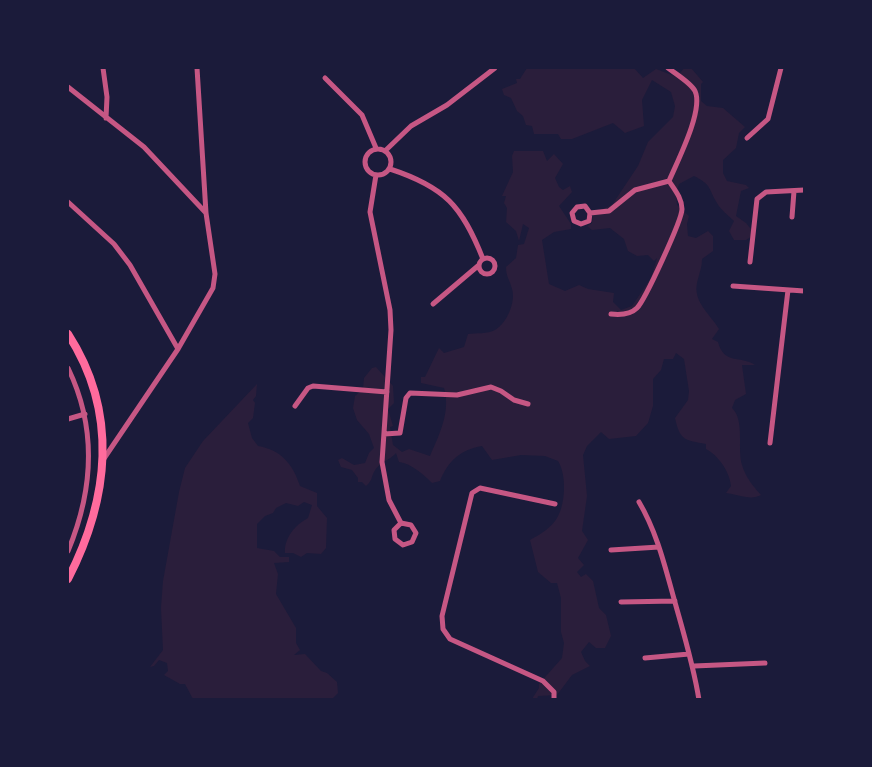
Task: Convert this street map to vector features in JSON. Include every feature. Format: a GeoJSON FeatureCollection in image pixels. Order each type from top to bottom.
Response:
{"type":"FeatureCollection","features":[{"type":"Feature","properties":{"kind":"main road"},"geometry":{"type":"LineString","coordinates":[[68,334],[92,380],[98,403],[103,460],[96,510],[82,552],[68,580]]}},
{"type":"Feature","properties":{"kind":"street"},"geometry":{"type":"LineString","coordinates":[[103,68],[108,97],[106,118]]}},
{"type":"Feature","properties":{"kind":"street"},"geometry":{"type":"LineString","coordinates":[[103,460],[178,349],[213,288],[215,274],[206,213],[197,68]]}},
{"type":"Feature","properties":{"kind":"street"},"geometry":{"type":"LineString","coordinates":[[386,150],[412,126],[447,105],[495,68]]}},
{"type":"Feature","properties":{"kind":"street"},"geometry":{"type":"LineString","coordinates":[[668,68],[695,90],[697,101],[695,116],[669,180]]}},
{"type":"Feature","properties":{"kind":"street"},"geometry":{"type":"LineString","coordinates":[[747,138],[768,119],[781,68]]}},
{"type":"Feature","properties":{"kind":"street"},"geometry":{"type":"LineString","coordinates":[[325,78],[362,115],[376,148]]}},
{"type":"Feature","properties":{"kind":"street"},"geometry":{"type":"LineString","coordinates":[[68,87],[144,147],[206,213]]}},
{"type":"Feature","properties":{"kind":"street"},"geometry":{"type":"LineString","coordinates":[[376,148],[386,150],[391,156],[390,169],[385,174],[376,175],[368,170],[365,162],[368,153],[376,148]]}},
{"type":"Feature","properties":{"kind":"street"},"geometry":{"type":"LineString","coordinates":[[390,169],[417,178],[455,205],[463,215],[481,262],[433,304]]}},
{"type":"Feature","properties":{"kind":"street"},"geometry":{"type":"LineString","coordinates":[[376,175],[370,212],[390,310],[391,330],[382,462],[389,500],[401,523]]}},
{"type":"Feature","properties":{"kind":"street"},"geometry":{"type":"LineString","coordinates":[[590,213],[609,211],[635,190],[669,180]]}},
{"type":"Feature","properties":{"kind":"street"},"geometry":{"type":"LineString","coordinates":[[611,314],[621,315],[637,308],[668,248],[682,212],[682,202],[669,180]]}},
{"type":"Feature","properties":{"kind":"street"},"geometry":{"type":"LineString","coordinates":[[750,262],[757,199],[766,192],[804,190]]}},
{"type":"Feature","properties":{"kind":"street"},"geometry":{"type":"LineString","coordinates":[[792,218],[794,191]]}},
{"type":"Feature","properties":{"kind":"street"},"geometry":{"type":"LineString","coordinates":[[68,202],[90,220],[130,265],[178,349]]}},
{"type":"Feature","properties":{"kind":"street"},"geometry":{"type":"LineString","coordinates":[[732,286],[804,291]]}},
{"type":"Feature","properties":{"kind":"street"},"geometry":{"type":"LineString","coordinates":[[770,442],[788,290]]}},
{"type":"Feature","properties":{"kind":"street"},"geometry":{"type":"LineString","coordinates":[[68,368],[77,387],[84,414],[88,445],[85,500],[68,551]]}},
{"type":"Feature","properties":{"kind":"street"},"geometry":{"type":"LineString","coordinates":[[295,406],[308,388],[313,386],[387,392]]}},
{"type":"Feature","properties":{"kind":"street"},"geometry":{"type":"LineString","coordinates":[[384,434],[400,433],[406,398],[410,393],[457,395],[491,387],[514,400],[528,404]]}},
{"type":"Feature","properties":{"kind":"street"},"geometry":{"type":"LineString","coordinates":[[68,419],[84,414]]}},
{"type":"Feature","properties":{"kind":"street"},"geometry":{"type":"LineString","coordinates":[[554,700],[554,692],[543,681],[450,638],[443,628],[442,616],[472,492],[480,488],[555,504]]}},
{"type":"Feature","properties":{"kind":"street"},"geometry":{"type":"LineString","coordinates":[[639,502],[651,523],[675,601],[694,666],[699,700]]}},
{"type":"Feature","properties":{"kind":"street"},"geometry":{"type":"LineString","coordinates":[[401,523],[411,525],[416,533],[412,542],[403,545],[395,539],[394,530],[401,523]]}},
{"type":"Feature","properties":{"kind":"street"},"geometry":{"type":"LineString","coordinates":[[611,550],[658,546]]}},
{"type":"Feature","properties":{"kind":"street"},"geometry":{"type":"LineString","coordinates":[[621,602],[675,601]]}},
{"type":"Feature","properties":{"kind":"street"},"geometry":{"type":"LineString","coordinates":[[645,658],[690,654]]}},
{"type":"Feature","properties":{"kind":"street"},"geometry":{"type":"LineString","coordinates":[[694,666],[765,663]]}},
{"type":"Feature","properties":{"kind":"shaded area"},"geometry":{"type":"Polygon","coordinates":[[[527,68],[634,68],[643,78],[656,69],[677,77],[684,68],[691,68],[703,82],[701,84],[701,101],[707,106],[723,108],[745,127],[739,133],[736,148],[723,160],[723,173],[727,181],[746,185],[749,188],[741,191],[736,216],[746,223],[755,234],[746,240],[734,240],[729,231],[734,221],[722,210],[709,187],[700,179],[694,176],[679,184],[676,194],[677,205],[689,216],[687,224],[688,236],[696,238],[708,231],[713,236],[713,251],[702,259],[696,290],[700,302],[719,329],[712,339],[718,342],[724,354],[728,357],[755,365],[742,365],[746,394],[735,400],[732,408],[736,413],[740,427],[742,465],[748,478],[761,495],[748,497],[726,493],[731,486],[730,481],[726,470],[719,460],[706,449],[706,444],[688,440],[681,435],[675,418],[688,400],[689,391],[684,359],[676,353],[673,359],[664,359],[661,370],[653,379],[653,406],[648,423],[636,436],[609,439],[601,432],[587,446],[583,455],[587,496],[582,531],[588,540],[578,558],[584,565],[577,572],[581,577],[586,574],[593,581],[599,608],[606,615],[611,636],[605,648],[596,648],[589,642],[581,652],[585,661],[590,666],[572,675],[557,695],[538,696],[537,699],[532,699],[539,688],[539,684],[562,658],[564,643],[561,632],[561,598],[557,583],[551,583],[538,572],[530,540],[543,532],[559,515],[563,500],[564,482],[558,461],[545,456],[521,455],[492,460],[482,446],[467,450],[461,454],[451,462],[440,481],[432,483],[413,467],[399,462],[396,453],[376,469],[366,486],[362,482],[358,482],[358,478],[352,470],[341,467],[338,460],[342,458],[354,465],[365,463],[369,453],[374,448],[369,434],[357,420],[353,408],[355,396],[363,389],[364,378],[372,368],[376,367],[393,386],[394,403],[388,409],[393,426],[390,427],[393,445],[402,452],[409,449],[430,456],[443,423],[446,397],[444,388],[421,383],[421,377],[425,377],[439,348],[444,353],[464,347],[468,334],[485,333],[495,330],[507,317],[512,306],[513,294],[506,267],[516,258],[518,245],[524,244],[529,228],[523,224],[519,241],[516,231],[506,222],[507,208],[504,203],[506,196],[502,196],[513,172],[512,156],[514,151],[543,151],[547,161],[554,154],[563,164],[555,178],[559,187],[563,190],[570,186],[572,192],[559,206],[571,224],[571,229],[554,232],[542,240],[549,284],[565,291],[579,285],[588,289],[614,293],[613,302],[621,310],[632,306],[651,278],[657,258],[654,261],[648,255],[637,256],[628,251],[624,239],[610,228],[592,230],[587,226],[592,223],[593,213],[612,205],[638,166],[648,142],[673,117],[675,106],[671,92],[652,80],[642,100],[644,126],[625,133],[613,123],[572,139],[561,139],[558,134],[534,134],[532,126],[526,125],[523,116],[517,111],[511,98],[504,95],[502,89],[517,83],[516,79],[520,79],[527,68]]]}},
{"type":"Feature","properties":{"kind":"shaded area"},"geometry":{"type":"Polygon","coordinates":[[[257,384],[256,396],[253,400],[255,403],[253,418],[248,423],[252,438],[258,446],[273,451],[285,459],[294,471],[300,486],[317,493],[317,506],[327,518],[326,548],[321,554],[307,553],[301,557],[293,553],[285,553],[286,542],[291,532],[308,518],[312,505],[304,502],[298,506],[286,503],[276,508],[273,513],[265,516],[257,524],[257,548],[274,551],[280,557],[289,557],[289,562],[274,563],[278,574],[276,594],[296,628],[296,643],[300,650],[294,655],[305,654],[321,671],[327,673],[337,682],[338,693],[332,699],[193,699],[185,684],[180,684],[164,675],[168,671],[167,663],[159,660],[154,666],[150,667],[163,650],[161,608],[163,581],[185,468],[203,441],[257,384]]]}}]}
